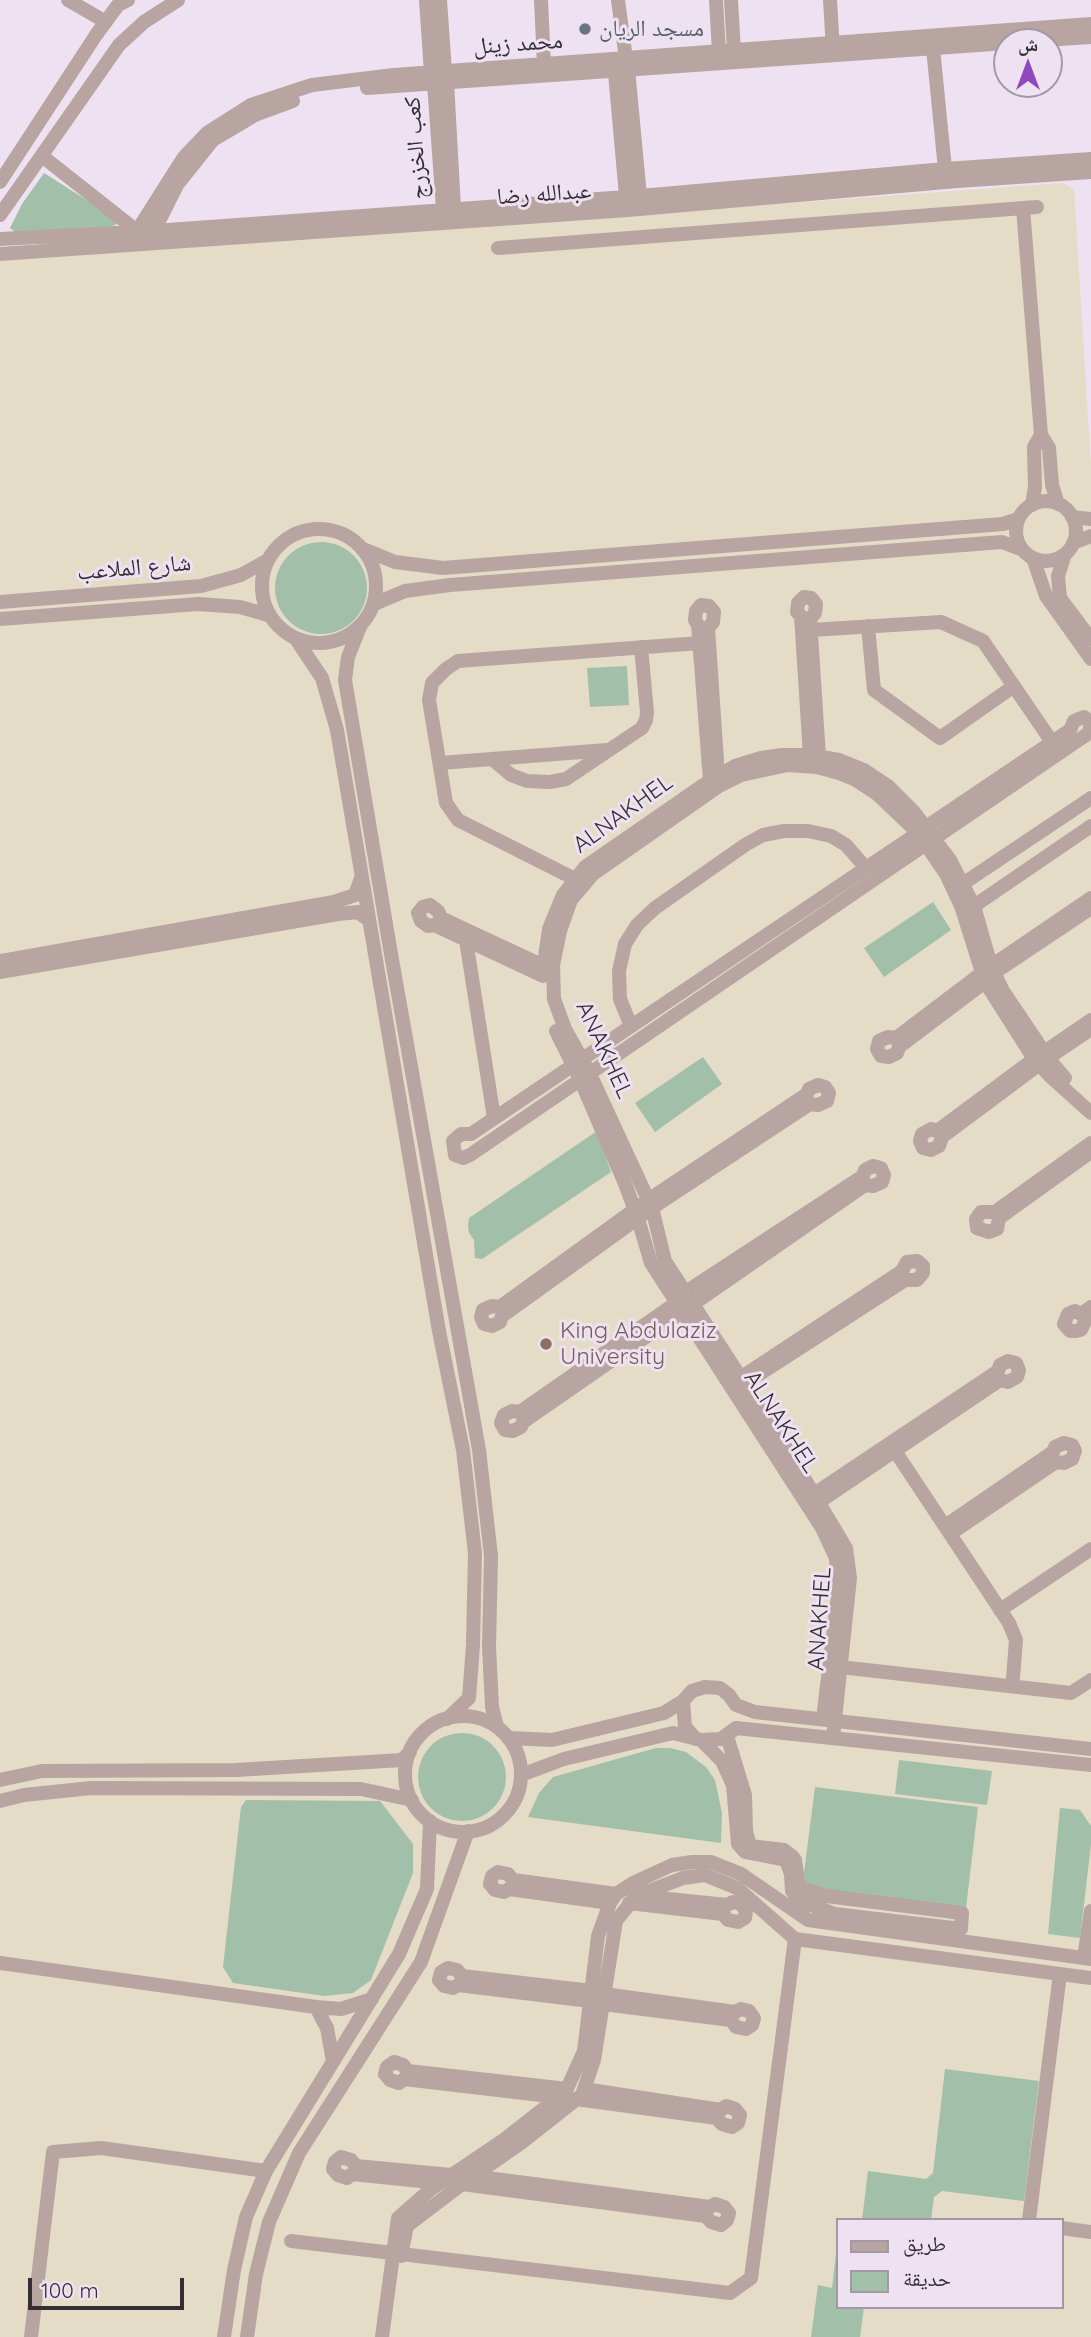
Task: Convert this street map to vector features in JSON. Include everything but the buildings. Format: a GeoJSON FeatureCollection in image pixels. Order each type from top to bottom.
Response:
{"type":"FeatureCollection","features":[{"type":"Feature","properties":{"kind":"street"},"geometry":{"type":"LineString","coordinates":[[68,0],[106,22]]}},
{"type":"Feature","properties":{"kind":"street"},"geometry":{"type":"LineString","coordinates":[[0,215],[119,45],[144,22],[178,0]]}},
{"type":"Feature","properties":{"kind":"street","name":"كعب الخزرج"},"geometry":{"type":"LineString","coordinates":[[426,0],[439,77]]}},
{"type":"Feature","properties":{"kind":"street","name":"كعب الخزرج"},"geometry":{"type":"LineString","coordinates":[[440,0],[439,77],[449,209]]}},
{"type":"Feature","properties":{"kind":"street"},"geometry":{"type":"LineString","coordinates":[[541,0],[544,65]]}},
{"type":"Feature","properties":{"kind":"street"},"geometry":{"type":"LineString","coordinates":[[618,0],[633,196]]}},
{"type":"Feature","properties":{"kind":"street"},"geometry":{"type":"LineString","coordinates":[[716,0],[727,51]]}},
{"type":"Feature","properties":{"kind":"street"},"geometry":{"type":"LineString","coordinates":[[727,51],[731,0]]}},
{"type":"Feature","properties":{"kind":"street"},"geometry":{"type":"LineString","coordinates":[[830,0],[833,49]]}},
{"type":"Feature","properties":{"kind":"street"},"geometry":{"type":"LineString","coordinates":[[0,182],[119,2]]}},
{"type":"Feature","properties":{"kind":"street","name":"محمد زينل"},"geometry":{"type":"LineString","coordinates":[[137,231],[184,157],[207,132],[251,105],[312,85],[833,49],[1091,24]]}},
{"type":"Feature","properties":{"kind":"street"},"geometry":{"type":"LineString","coordinates":[[1063,39],[1091,37]]}},
{"type":"Feature","properties":{"kind":"street","name":"محمد زينل"},"geometry":{"type":"LineString","coordinates":[[154,231],[177,185],[213,141],[255,115],[312,94],[544,65],[621,64],[727,51],[933,48],[993,44]]}},
{"type":"Feature","properties":{"kind":"street"},"geometry":{"type":"LineString","coordinates":[[933,48],[944,169]]}},
{"type":"Feature","properties":{"kind":"street"},"geometry":{"type":"LineString","coordinates":[[42,156],[137,231]]}},
{"type":"Feature","properties":{"kind":"street","name":"عبدالله رضا"},"geometry":{"type":"LineString","coordinates":[[0,239],[154,231],[633,196],[1091,159]]}},
{"type":"Feature","properties":{"kind":"street","name":"عبدالله رضا"},"geometry":{"type":"LineString","coordinates":[[0,254],[628,211],[957,181],[1091,172]]}},
{"type":"Feature","properties":{"kind":"street"},"geometry":{"type":"LineString","coordinates":[[498,248],[1030,207],[1041,435],[1049,448],[1052,485],[1058,504],[1072,517],[1076,530],[1058,576],[1060,597],[1091,639]]}},
{"type":"Feature","properties":{"kind":"street"},"geometry":{"type":"LineString","coordinates":[[1032,505],[1035,487],[1034,447],[1041,435]]}},
{"type":"Feature","properties":{"kind":"street"},"geometry":{"type":"LineString","coordinates":[[360,626],[346,637],[330,643],[312,643],[296,639],[280,629],[268,615],[262,598],[261,579],[266,561],[278,545],[293,534],[312,529],[331,530],[349,537],[363,549],[395,562],[443,568],[1003,524],[1018,519],[1032,505],[1045,501],[1058,504]]}},
{"type":"Feature","properties":{"kind":"street"},"geometry":{"type":"LineString","coordinates":[[1072,517],[1091,519]]}},
{"type":"Feature","properties":{"kind":"street"},"geometry":{"type":"LineString","coordinates":[[1018,519],[1016,532],[1046,596],[1091,659]]}},
{"type":"Feature","properties":{"kind":"street"},"geometry":{"type":"LineString","coordinates":[[374,604],[405,591],[450,585],[1002,542],[1028,554],[1053,560],[1091,536]]}},
{"type":"Feature","properties":{"kind":"street"},"geometry":{"type":"LineString","coordinates":[[363,549],[373,566],[377,584],[374,604],[360,626],[348,657],[345,680],[479,1450],[491,1556],[489,1647],[492,1707],[497,1727]]}},
{"type":"Feature","properties":{"kind":"street","name":"شارع الملاعب"},"geometry":{"type":"LineString","coordinates":[[0,602],[201,586],[241,575],[266,561]]}},
{"type":"Feature","properties":{"kind":"street"},"geometry":{"type":"LineString","coordinates":[[804,597],[811,597],[816,604],[815,613],[810,619],[815,756],[801,616],[797,612],[798,603],[804,597]]}},
{"type":"Feature","properties":{"kind":"street","name":"شارع الملاعب"},"geometry":{"type":"LineString","coordinates":[[0,619],[198,604],[240,607],[268,615]]}},
{"type":"Feature","properties":{"kind":"street"},"geometry":{"type":"LineString","coordinates":[[701,605],[709,606],[714,612],[713,622],[708,628],[714,778],[698,625],[695,620],[696,611],[701,605]]}},
{"type":"Feature","properties":{"kind":"street"},"geometry":{"type":"LineString","coordinates":[[811,630],[941,622],[982,641],[1052,742]]}},
{"type":"Feature","properties":{"kind":"street"},"geometry":{"type":"LineString","coordinates":[[868,626],[874,690],[940,738],[1014,686]]}},
{"type":"Feature","properties":{"kind":"street"},"geometry":{"type":"LineString","coordinates":[[0,1780],[42,1771],[236,1770],[348,1759],[402,1760],[424,1731],[447,1718],[469,1698],[475,1553],[463,1450],[439,1331],[337,730],[321,678],[296,639]]}},
{"type":"Feature","properties":{"kind":"street"},"geometry":{"type":"LineString","coordinates":[[575,879],[458,820],[446,803],[429,700],[432,683],[458,661],[700,643]]}},
{"type":"Feature","properties":{"kind":"street"},"geometry":{"type":"LineString","coordinates":[[492,760],[511,775],[527,781],[550,782],[566,779],[642,728],[646,720],[641,647]]}},
{"type":"Feature","properties":{"kind":"street"},"geometry":{"type":"LineString","coordinates":[[926,835],[866,868],[471,1133],[461,1134],[453,1141],[456,1155],[463,1158],[470,1155],[585,1075],[926,835],[1070,730],[1074,722],[1084,717],[1091,722],[1089,733],[926,835]]}},
{"type":"Feature","properties":{"kind":"street"},"geometry":{"type":"LineString","coordinates":[[440,763],[612,750]]}},
{"type":"Feature","properties":{"kind":"street","name":"ALNAKHEL"},"geometry":{"type":"LineString","coordinates":[[829,1719],[838,1595],[836,1558],[822,1528],[683,1303],[651,1263],[637,1215],[585,1075],[555,1030],[546,1002],[544,971],[549,929],[563,895],[585,867],[735,766],[782,755],[839,760],[864,770],[888,786],[926,835],[950,860],[974,906],[988,973],[1003,991],[1042,1058],[1091,1103]]}},
{"type":"Feature","properties":{"kind":"street","name":"ANAKHEL"},"geometry":{"type":"LineString","coordinates":[[576,1062],[554,999],[552,965],[571,900],[593,874],[719,786],[760,769],[788,765],[817,767],[839,773],[866,786],[926,835],[961,906],[988,973]]}},
{"type":"Feature","properties":{"kind":"street"},"geometry":{"type":"LineString","coordinates":[[964,883],[1091,798]]}},
{"type":"Feature","properties":{"kind":"street"},"geometry":{"type":"LineString","coordinates":[[974,906],[1091,826]]}},
{"type":"Feature","properties":{"kind":"street"},"geometry":{"type":"LineString","coordinates":[[631,1026],[620,999],[619,971],[625,944],[637,925],[655,908],[745,845],[763,835],[784,831],[808,831],[831,836],[846,845],[866,868]]}},
{"type":"Feature","properties":{"kind":"street"},"geometry":{"type":"LineString","coordinates":[[0,961],[334,902],[355,895],[362,877]]}},
{"type":"Feature","properties":{"kind":"street"},"geometry":{"type":"LineString","coordinates":[[1091,898],[896,1038],[888,1037],[880,1041],[877,1049],[881,1056],[889,1057],[897,1053],[899,1048],[988,973],[1091,908]]}},
{"type":"Feature","properties":{"kind":"street"},"geometry":{"type":"LineString","coordinates":[[430,905],[438,911],[441,918],[544,971],[434,925],[428,926],[421,921],[418,913],[423,907],[430,905]]}},
{"type":"Feature","properties":{"kind":"street"},"geometry":{"type":"LineString","coordinates":[[0,972],[338,914],[358,912],[369,920]]}},
{"type":"Feature","properties":{"kind":"street"},"geometry":{"type":"LineString","coordinates":[[472,943],[498,1115]]}},
{"type":"Feature","properties":{"kind":"street"},"geometry":{"type":"LineString","coordinates":[[1091,1020],[1042,1058],[942,1137],[940,1146],[931,1150],[923,1148],[920,1141],[922,1133],[931,1129],[937,1131],[1042,1058],[1091,1029]]}},
{"type":"Feature","properties":{"kind":"street"},"geometry":{"type":"LineString","coordinates":[[1042,1058],[1091,1113]]}},
{"type":"Feature","properties":{"kind":"street","name":"ANAKHEL"},"geometry":{"type":"LineString","coordinates":[[585,1075],[650,1204],[665,1261],[683,1303],[742,1381],[817,1498],[845,1548],[850,1578],[841,1662],[829,1719],[833,1738]]}},
{"type":"Feature","properties":{"kind":"street"},"geometry":{"type":"LineString","coordinates":[[637,1215],[500,1307],[492,1306],[483,1310],[481,1317],[484,1324],[492,1326],[500,1322],[502,1316],[637,1215],[650,1204],[807,1094],[809,1089],[818,1085],[825,1087],[829,1093],[827,1101],[818,1105],[810,1104],[650,1204]]}},
{"type":"Feature","properties":{"kind":"street"},"geometry":{"type":"LineString","coordinates":[[1091,1143],[995,1212],[981,1212],[976,1219],[977,1228],[989,1233],[997,1229],[999,1218],[1091,1152]]}},
{"type":"Feature","properties":{"kind":"street"},"geometry":{"type":"LineString","coordinates":[[683,1303],[520,1412],[512,1411],[503,1415],[501,1423],[505,1430],[513,1431],[521,1427],[523,1422],[683,1303],[863,1176],[865,1170],[873,1166],[881,1168],[884,1175],[882,1182],[873,1186],[865,1185],[683,1303]]}},
{"type":"Feature","properties":{"kind":"street"},"geometry":{"type":"LineString","coordinates":[[916,1261],[923,1266],[923,1273],[918,1280],[905,1280],[742,1381],[902,1271],[907,1262],[916,1261]]}},
{"type":"Feature","properties":{"kind":"street"},"geometry":{"type":"LineString","coordinates":[[1091,1307],[1081,1314],[1075,1311],[1068,1314],[1064,1324],[1070,1331],[1081,1330],[1085,1321],[1091,1318]]}},
{"type":"Feature","properties":{"kind":"street"},"geometry":{"type":"LineString","coordinates":[[1008,1361],[1016,1363],[1019,1370],[1017,1377],[1008,1382],[1000,1380],[895,1451],[817,1498],[998,1371],[1000,1365],[1008,1361]]}},
{"type":"Feature","properties":{"kind":"street"},"geometry":{"type":"LineString","coordinates":[[1064,1443],[1072,1445],[1075,1451],[1072,1459],[1064,1463],[1056,1462],[947,1530],[1053,1452],[1055,1447],[1064,1443]]}},
{"type":"Feature","properties":{"kind":"street"},"geometry":{"type":"LineString","coordinates":[[895,1451],[1002,1614],[1016,1640],[1013,1678]]}},
{"type":"Feature","properties":{"kind":"street"},"geometry":{"type":"LineString","coordinates":[[1002,1614],[1091,1549]]}},
{"type":"Feature","properties":{"kind":"street"},"geometry":{"type":"LineString","coordinates":[[1002,1614],[1091,1560]]}},
{"type":"Feature","properties":{"kind":"street"},"geometry":{"type":"LineString","coordinates":[[841,1662],[1068,1684],[1091,1670]]}},
{"type":"Feature","properties":{"kind":"street"},"geometry":{"type":"LineString","coordinates":[[841,1662],[1071,1693],[1091,1680]]}},
{"type":"Feature","properties":{"kind":"street"},"geometry":{"type":"LineString","coordinates":[[508,1738],[552,1740],[664,1713],[683,1701],[692,1691],[705,1687],[720,1688],[736,1704],[738,1717],[732,1732],[745,1795],[746,1830],[750,1846],[784,1850],[792,1856],[799,1888],[826,1896],[962,1913],[961,1929],[835,1913],[800,1901],[792,1891],[791,1874],[786,1860],[745,1853],[738,1844],[733,1785],[722,1761],[685,1727],[683,1701]]}},
{"type":"Feature","properties":{"kind":"street"},"geometry":{"type":"LineString","coordinates":[[736,1704],[755,1712],[1091,1749]]}},
{"type":"Feature","properties":{"kind":"street"},"geometry":{"type":"LineString","coordinates":[[410,1752],[405,1769],[407,1785],[412,1800],[430,1821],[455,1831],[468,1831],[495,1822],[506,1813],[517,1795],[521,1774],[518,1755],[508,1738],[497,1727],[473,1717],[447,1718]]}},
{"type":"Feature","properties":{"kind":"street"},"geometry":{"type":"LineString","coordinates":[[521,1774],[564,1759],[673,1733],[698,1740],[721,1739],[732,1732],[765,1730],[1091,1765]]}},
{"type":"Feature","properties":{"kind":"street"},"geometry":{"type":"LineString","coordinates":[[348,1759],[350,1792]]}},
{"type":"Feature","properties":{"kind":"street"},"geometry":{"type":"LineString","coordinates":[[0,1801],[24,1795],[92,1788],[350,1792],[361,1789],[412,1800]]}},
{"type":"Feature","properties":{"kind":"street"},"geometry":{"type":"LineString","coordinates":[[224,2337],[234,2270],[246,2217],[266,2171],[399,1954],[427,1889],[430,1821]]}},
{"type":"Feature","properties":{"kind":"street"},"geometry":{"type":"LineString","coordinates":[[247,2337],[256,2274],[269,2222],[299,2153],[421,1962],[468,1831]]}},
{"type":"Feature","properties":{"kind":"street"},"geometry":{"type":"LineString","coordinates":[[390,2337],[398,2218],[456,2180],[521,2143],[571,2094],[594,2060],[598,1936],[613,1899],[635,1882],[672,1865],[711,1862],[741,1874],[808,1920],[1088,1958],[1091,1911]]}},
{"type":"Feature","properties":{"kind":"street"},"geometry":{"type":"LineString","coordinates":[[498,1872],[508,1874],[513,1881],[613,1899],[509,1889],[504,1892],[495,1890],[490,1884],[492,1876],[498,1872]]}},
{"type":"Feature","properties":{"kind":"street"},"geometry":{"type":"LineString","coordinates":[[597,1997],[616,1922],[633,1899],[683,1878],[705,1875],[737,1888],[794,1939],[1091,1978]]}},
{"type":"Feature","properties":{"kind":"street"},"geometry":{"type":"LineString","coordinates":[[633,1899],[727,1905],[733,1902],[741,1904],[746,1911],[745,1918],[738,1923],[728,1920],[723,1914],[633,1899]]}},
{"type":"Feature","properties":{"kind":"street"},"geometry":{"type":"LineString","coordinates":[[291,2241],[730,2293],[751,2278],[794,1939]]}},
{"type":"Feature","properties":{"kind":"street"},"geometry":{"type":"LineString","coordinates":[[0,1963],[316,2007],[341,2009],[372,1999]]}},
{"type":"Feature","properties":{"kind":"street"},"geometry":{"type":"LineString","coordinates":[[597,1997],[462,1976],[457,1970],[447,1968],[441,1972],[439,1980],[444,1986],[453,1988],[458,1985],[597,1997],[735,2012],[741,2009],[749,2011],[754,2018],[752,2025],[746,2029],[736,2026],[731,2020],[597,1997]]}},
{"type":"Feature","properties":{"kind":"street"},"geometry":{"type":"LineString","coordinates":[[1029,2218],[1060,1974]]}},
{"type":"Feature","properties":{"kind":"street"},"geometry":{"type":"LineString","coordinates":[[316,2007],[327,2028],[333,2061]]}},
{"type":"Feature","properties":{"kind":"street"},"geometry":{"type":"LineString","coordinates":[[571,2094],[408,2071],[403,2065],[394,2062],[387,2067],[385,2074],[390,2081],[399,2083],[404,2080],[571,2094],[721,2109],[726,2106],[735,2109],[740,2115],[738,2123],[732,2127],[722,2124],[717,2118],[571,2094]]}},
{"type":"Feature","properties":{"kind":"street"},"geometry":{"type":"LineString","coordinates":[[382,2337],[397,2253],[407,2226],[505,2139],[571,2094]]}},
{"type":"Feature","properties":{"kind":"street"},"geometry":{"type":"LineString","coordinates":[[31,2337],[53,2152],[101,2148],[266,2171]]}},
{"type":"Feature","properties":{"kind":"street"},"geometry":{"type":"LineString","coordinates":[[456,2180],[356,2166],[351,2160],[341,2157],[335,2162],[333,2169],[338,2175],[347,2178],[352,2174],[456,2180],[710,2207],[715,2204],[724,2207],[729,2213],[727,2220],[721,2225],[711,2222],[706,2216],[456,2180]]}},
{"type":"Feature","properties":{"kind":"street"},"geometry":{"type":"LineString","coordinates":[[1063,2228],[1091,2232]]}},
{"type":"Feature","properties":{"kind":"shaded area","name":"King Abdulaziz University"},"geometry":{"type":"Polygon","coordinates":[[[1063,183],[1074,190],[1091,468],[1091,2337],[0,2337],[0,261],[1063,183]]]}},
{"type":"Feature","properties":{"kind":"green space"},"geometry":{"type":"Polygon","coordinates":[[[44,173],[115,218],[117,224],[110,227],[15,232],[10,228],[22,204],[44,173]]]}},
{"type":"Feature","properties":{"kind":"green space"},"geometry":{"type":"Polygon","coordinates":[[[321,542],[339,545],[354,555],[364,570],[367,588],[364,606],[354,621],[339,631],[321,634],[303,631],[288,621],[278,606],[275,588],[278,570],[288,555],[303,545],[321,542]]]}},
{"type":"Feature","properties":{"kind":"green space"},"geometry":{"type":"Polygon","coordinates":[[[627,666],[629,705],[590,707],[587,668],[627,666]]]}},
{"type":"Feature","properties":{"kind":"green space"},"geometry":{"type":"Polygon","coordinates":[[[933,902],[951,930],[884,977],[864,948],[933,902]]]}},
{"type":"Feature","properties":{"kind":"green space"},"geometry":{"type":"Polygon","coordinates":[[[703,1057],[722,1084],[655,1132],[635,1103],[703,1057]]]}},
{"type":"Feature","properties":{"kind":"green space"},"geometry":{"type":"Polygon","coordinates":[[[597,1131],[611,1172],[482,1259],[475,1258],[474,1240],[469,1233],[469,1218],[597,1131]]]}},
{"type":"Feature","properties":{"kind":"green space"},"geometry":{"type":"Polygon","coordinates":[[[462,1733],[479,1736],[493,1746],[503,1760],[506,1777],[503,1794],[493,1808],[479,1818],[462,1821],[445,1818],[431,1808],[421,1794],[418,1777],[421,1760],[431,1746],[445,1736],[462,1733]]]}},
{"type":"Feature","properties":{"kind":"green space"},"geometry":{"type":"Polygon","coordinates":[[[656,1748],[686,1752],[706,1767],[715,1780],[722,1813],[721,1843],[528,1817],[539,1793],[553,1777],[656,1748]]]}},
{"type":"Feature","properties":{"kind":"green space"},"geometry":{"type":"Polygon","coordinates":[[[899,1760],[992,1771],[987,1805],[895,1794],[899,1760]]]}},
{"type":"Feature","properties":{"kind":"green space"},"geometry":{"type":"Polygon","coordinates":[[[815,1787],[978,1807],[966,1908],[802,1888],[815,1787]]]}},
{"type":"Feature","properties":{"kind":"green space"},"geometry":{"type":"Polygon","coordinates":[[[246,1800],[380,1801],[413,1844],[413,1873],[371,1980],[353,1993],[324,1996],[233,1983],[223,1967],[241,1807],[246,1800]]]}},
{"type":"Feature","properties":{"kind":"green space"},"geometry":{"type":"Polygon","coordinates":[[[1060,1808],[1080,1810],[1091,1826],[1080,1938],[1048,1934],[1060,1808]]]}},
{"type":"Feature","properties":{"kind":"green space"},"geometry":{"type":"Polygon","coordinates":[[[945,2069],[1039,2081],[1024,2201],[942,2191],[934,2197],[931,2218],[862,2218],[868,2171],[926,2179],[933,2173],[945,2069]]]}},
{"type":"Feature","properties":{"kind":"green space"},"geometry":{"type":"Polygon","coordinates":[[[836,2254],[836,2309],[864,2309],[860,2337],[811,2337],[818,2285],[832,2288],[836,2254]]]}},
{"type":"Feature","properties":{"kind":"place","name":"مسجد الريان"},"geometry":{"type":"Point","coordinates":[585,29]}},
{"type":"Feature","properties":{"kind":"place","name":"King Abdulaziz University"},"geometry":{"type":"Point","coordinates":[546,1344]}}]}
